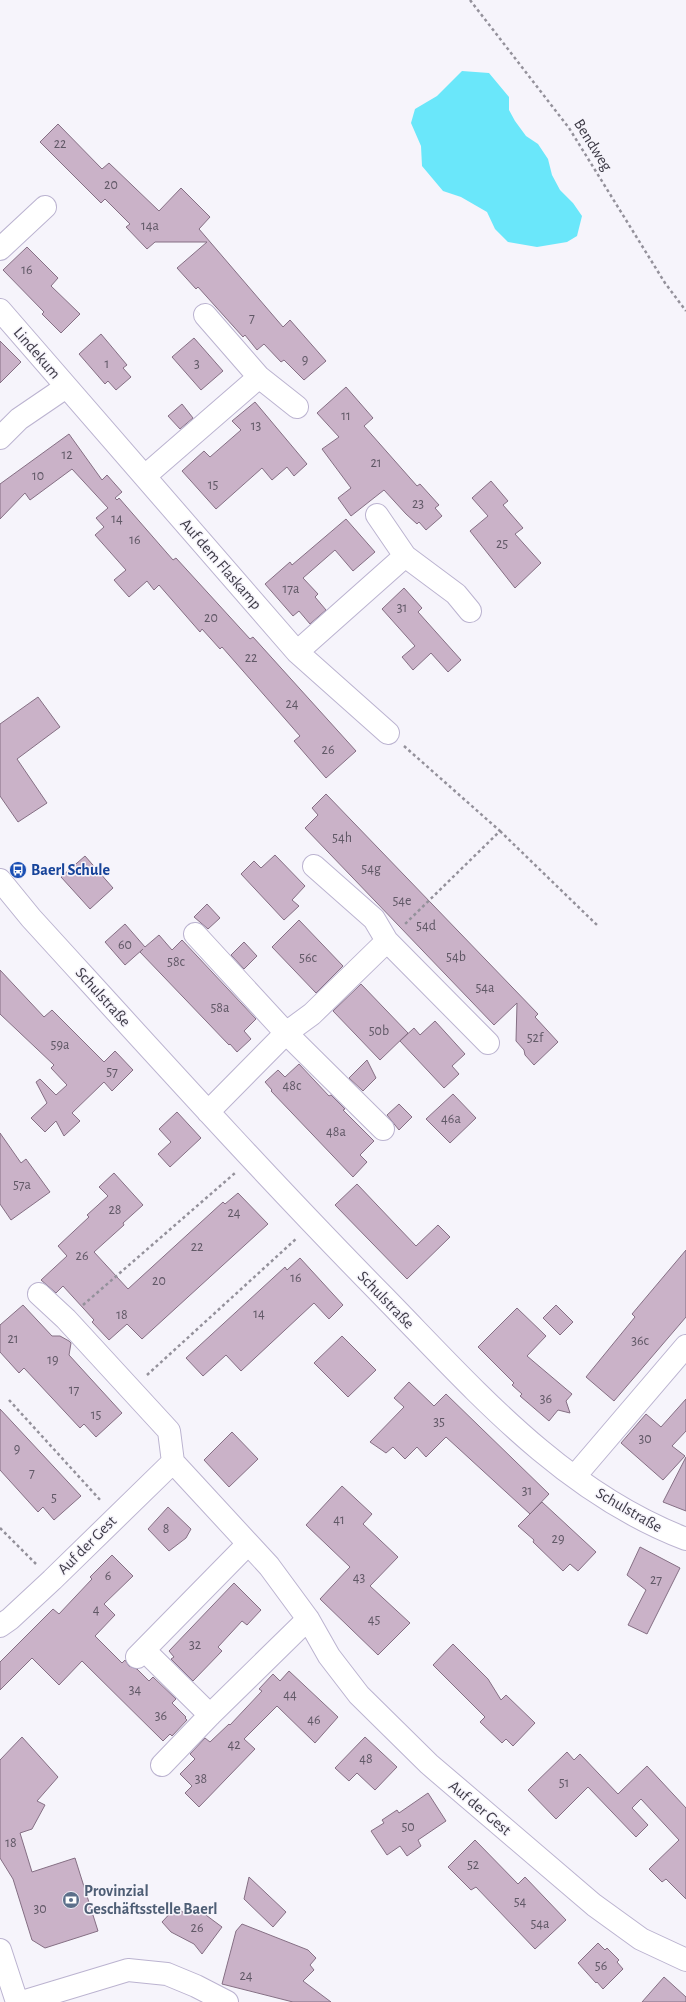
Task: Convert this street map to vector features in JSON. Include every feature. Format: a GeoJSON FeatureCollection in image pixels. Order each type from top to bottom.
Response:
{"type":"FeatureCollection","features":[{"type":"Feature","properties":{"kind":"street"},"geometry":{"type":"LineString","coordinates":[[0,249],[44,207]]}},
{"type":"Feature","properties":{"kind":"street","name":"Lindekum"},"geometry":{"type":"LineString","coordinates":[[0,310],[66,387],[19,419],[0,438]]}},
{"type":"Feature","properties":{"kind":"street"},"geometry":{"type":"LineString","coordinates":[[205,316],[259,377],[297,407]]}},
{"type":"Feature","properties":{"kind":"street"},"geometry":{"type":"LineString","coordinates":[[145,476],[259,377]]}},
{"type":"Feature","properties":{"kind":"street","name":"Auf dem Flaskamp"},"geometry":{"type":"LineString","coordinates":[[66,387],[297,652],[388,733]]}},
{"type":"Feature","properties":{"kind":"street"},"geometry":{"type":"LineString","coordinates":[[377,515],[405,556],[456,594],[470,611]]}},
{"type":"Feature","properties":{"kind":"street"},"geometry":{"type":"LineString","coordinates":[[297,652],[405,556]]}},
{"type":"Feature","properties":{"kind":"street"},"geometry":{"type":"LineString","coordinates":[[314,866],[374,919],[387,941],[488,1043]]}},
{"type":"Feature","properties":{"kind":"street","name":"Schulstraße"},"geometry":{"type":"LineString","coordinates":[[0,880],[32,918],[251,1159],[312,1224],[491,1406],[547,1457],[615,1504],[659,1529],[686,1539]]}},
{"type":"Feature","properties":{"kind":"street"},"geometry":{"type":"LineString","coordinates":[[195,934],[286,1033],[383,1129]]}},
{"type":"Feature","properties":{"kind":"street"},"geometry":{"type":"LineString","coordinates":[[208,1112],[286,1033],[312,1014],[387,941]]}},
{"type":"Feature","properties":{"kind":"street"},"geometry":{"type":"LineString","coordinates":[[39,1294],[66,1320],[169,1431],[172,1462]]}},
{"type":"Feature","properties":{"kind":"street"},"geometry":{"type":"LineString","coordinates":[[575,1476],[686,1346]]}},
{"type":"Feature","properties":{"kind":"street","name":"Auf der Gest"},"geometry":{"type":"LineString","coordinates":[[0,1626],[10,1619],[52,1580],[172,1462],[269,1566],[308,1619],[330,1656],[359,1695],[429,1764],[594,1905],[641,1939],[686,1960]]}},
{"type":"Feature","properties":{"kind":"street"},"geometry":{"type":"LineString","coordinates":[[210,1715],[140,1654],[248,1544]]}},
{"type":"Feature","properties":{"kind":"street"},"geometry":{"type":"LineString","coordinates":[[162,1765],[210,1715],[308,1619]]}},
{"type":"Feature","properties":{"kind":"street"},"geometry":{"type":"LineString","coordinates":[[0,1950],[17,2002]]}},
{"type":"Feature","properties":{"kind":"street"},"geometry":{"type":"LineString","coordinates":[[22,2002],[128,1970],[167,1974],[196,1986],[227,2002]]}},
{"type":"Feature","properties":{"kind":"path","name":"Bendweg"},"geometry":{"type":"LineString","coordinates":[[470,0],[569,128],[665,283],[686,311]]}},
{"type":"Feature","properties":{"kind":"path"},"geometry":{"type":"LineString","coordinates":[[388,733],[500,830],[598,926]]}},
{"type":"Feature","properties":{"kind":"path"},"geometry":{"type":"LineString","coordinates":[[387,941],[500,830]]}},
{"type":"Feature","properties":{"kind":"path"},"geometry":{"type":"LineString","coordinates":[[66,1320],[251,1159]]}},
{"type":"Feature","properties":{"kind":"path"},"geometry":{"type":"LineString","coordinates":[[131,1390],[312,1224]]}},
{"type":"Feature","properties":{"kind":"path"},"geometry":{"type":"LineString","coordinates":[[9,1400],[116,1517]]}},
{"type":"Feature","properties":{"kind":"path"},"geometry":{"type":"LineString","coordinates":[[0,1528],[52,1580]]}},
{"type":"Feature","properties":{"kind":"water"},"geometry":{"type":"Polygon","coordinates":[[[462,71],[489,73],[509,97],[509,110],[515,121],[526,136],[538,144],[548,159],[552,175],[560,190],[573,203],[582,216],[577,236],[567,242],[537,247],[508,242],[495,229],[487,212],[461,197],[443,191],[422,166],[421,146],[411,123],[415,109],[437,96],[462,71]]]}},
{"type":"Feature","properties":{"kind":"building"},"geometry":{"type":"Polygon","coordinates":[[[58,124],[102,169],[109,163],[159,211],[181,188],[210,217],[199,229],[283,327],[290,320],[326,361],[304,380],[284,360],[281,362],[264,344],[257,350],[245,335],[243,337],[198,287],[196,289],[177,268],[207,242],[155,242],[147,249],[126,227],[130,224],[105,199],[101,203],[40,142],[58,124]]]}},
{"type":"Feature","properties":{"kind":"building"},"geometry":{"type":"Polygon","coordinates":[[[27,247],[58,278],[51,286],[80,314],[61,333],[42,314],[44,312],[3,270],[27,247]]]}},
{"type":"Feature","properties":{"kind":"building"},"geometry":{"type":"Polygon","coordinates":[[[101,334],[127,365],[123,368],[131,377],[116,390],[108,381],[105,384],[79,354],[101,334]]]}},
{"type":"Feature","properties":{"kind":"building"},"geometry":{"type":"Polygon","coordinates":[[[194,338],[223,371],[201,390],[172,357],[194,338]]]}},
{"type":"Feature","properties":{"kind":"building"},"geometry":{"type":"Polygon","coordinates":[[[0,341],[21,362],[0,383],[0,341]]]}},
{"type":"Feature","properties":{"kind":"building"},"geometry":{"type":"Polygon","coordinates":[[[346,387],[373,418],[364,426],[417,486],[420,484],[439,505],[435,508],[442,516],[426,530],[419,522],[417,524],[406,514],[384,490],[351,516],[338,498],[351,488],[322,449],[339,437],[317,413],[346,387]]]}},
{"type":"Feature","properties":{"kind":"building"},"geometry":{"type":"Polygon","coordinates":[[[255,402],[307,464],[294,476],[287,467],[272,480],[262,468],[216,509],[182,471],[204,451],[210,457],[241,430],[232,421],[255,402]]]}},
{"type":"Feature","properties":{"kind":"building"},"geometry":{"type":"Polygon","coordinates":[[[182,404],[193,418],[180,429],[168,416],[182,404]]]}},
{"type":"Feature","properties":{"kind":"building"},"geometry":{"type":"Polygon","coordinates":[[[69,434],[102,480],[107,475],[122,492],[115,498],[117,500],[119,498],[173,560],[176,558],[250,639],[253,637],[356,751],[326,778],[294,741],[300,736],[222,647],[220,649],[202,629],[200,632],[159,585],[154,590],[147,581],[129,597],[114,580],[126,570],[95,535],[104,527],[96,518],[108,508],[72,469],[30,500],[25,493],[0,519],[0,484],[69,434]]]}},
{"type":"Feature","properties":{"kind":"building"},"geometry":{"type":"Polygon","coordinates":[[[491,481],[508,501],[503,505],[523,528],[515,534],[541,563],[515,588],[470,531],[488,516],[472,498],[491,481]]]}},
{"type":"Feature","properties":{"kind":"building"},"geometry":{"type":"Polygon","coordinates":[[[346,519],[375,552],[353,571],[335,550],[303,578],[318,594],[315,597],[326,610],[310,624],[299,611],[293,616],[265,584],[290,562],[292,565],[346,519]]]}},
{"type":"Feature","properties":{"kind":"building"},"geometry":{"type":"Polygon","coordinates":[[[404,588],[422,608],[418,612],[461,660],[448,672],[431,653],[413,670],[402,657],[415,646],[382,609],[404,588]]]}},
{"type":"Feature","properties":{"kind":"building"},"geometry":{"type":"Polygon","coordinates":[[[38,697],[60,727],[17,759],[47,803],[18,822],[0,796],[0,724],[38,697]]]}},
{"type":"Feature","properties":{"kind":"building"},"geometry":{"type":"Polygon","coordinates":[[[326,794],[538,1014],[535,1017],[558,1042],[534,1065],[516,1041],[517,1003],[494,1025],[305,828],[318,815],[312,808],[326,794]]]}},
{"type":"Feature","properties":{"kind":"building"},"geometry":{"type":"Polygon","coordinates":[[[275,855],[305,886],[292,900],[299,906],[284,920],[241,874],[254,861],[261,868],[275,855]]]}},
{"type":"Feature","properties":{"kind":"building"},"geometry":{"type":"Polygon","coordinates":[[[85,856],[113,888],[90,909],[61,877],[85,856]]]}},
{"type":"Feature","properties":{"kind":"building"},"geometry":{"type":"Polygon","coordinates":[[[207,904],[220,918],[208,929],[194,917],[207,904]]]}},
{"type":"Feature","properties":{"kind":"building"},"geometry":{"type":"Polygon","coordinates":[[[299,920],[343,966],[316,993],[272,947],[299,920]]]}},
{"type":"Feature","properties":{"kind":"building"},"geometry":{"type":"Polygon","coordinates":[[[125,924],[145,947],[159,935],[172,950],[182,940],[256,1019],[244,1031],[251,1039],[237,1052],[140,952],[143,949],[125,965],[105,942],[125,924]]]}},
{"type":"Feature","properties":{"kind":"building"},"geometry":{"type":"Polygon","coordinates":[[[244,942],[257,956],[244,969],[231,955],[244,942]]]}},
{"type":"Feature","properties":{"kind":"building"},"geometry":{"type":"Polygon","coordinates":[[[0,970],[44,1017],[52,1010],[104,1062],[115,1051],[133,1070],[112,1091],[104,1082],[72,1113],[80,1121],[64,1136],[56,1121],[45,1132],[31,1118],[47,1103],[36,1082],[40,1079],[56,1095],[67,1085],[51,1068],[54,1065],[0,1014],[0,970]]]}},
{"type":"Feature","properties":{"kind":"building"},"geometry":{"type":"Polygon","coordinates":[[[361,984],[408,1033],[380,1060],[333,1011],[361,984]]]}},
{"type":"Feature","properties":{"kind":"building"},"geometry":{"type":"Polygon","coordinates":[[[435,1021],[465,1054],[452,1066],[459,1074],[444,1088],[400,1041],[414,1028],[420,1035],[435,1021]]]}},
{"type":"Feature","properties":{"kind":"building"},"geometry":{"type":"Polygon","coordinates":[[[367,1060],[376,1078],[363,1091],[349,1078],[367,1060]]]}},
{"type":"Feature","properties":{"kind":"building"},"geometry":{"type":"Polygon","coordinates":[[[299,1064],[329,1096],[331,1095],[345,1109],[343,1110],[374,1141],[360,1155],[367,1162],[353,1177],[271,1091],[272,1090],[265,1082],[278,1070],[285,1077],[299,1064]]]}},
{"type":"Feature","properties":{"kind":"building"},"geometry":{"type":"Polygon","coordinates":[[[453,1094],[476,1118],[450,1143],[426,1119],[453,1094]]]}},
{"type":"Feature","properties":{"kind":"building"},"geometry":{"type":"Polygon","coordinates":[[[399,1104],[412,1117],[399,1130],[387,1115],[399,1104]]]}},
{"type":"Feature","properties":{"kind":"building"},"geometry":{"type":"Polygon","coordinates":[[[177,1112],[201,1138],[170,1167],[158,1154],[171,1142],[159,1129],[177,1112]]]}},
{"type":"Feature","properties":{"kind":"building"},"geometry":{"type":"Polygon","coordinates":[[[0,1133],[21,1163],[26,1159],[50,1192],[11,1220],[0,1204],[0,1133]]]}},
{"type":"Feature","properties":{"kind":"building"},"geometry":{"type":"Polygon","coordinates":[[[114,1173],[143,1205],[123,1223],[124,1225],[94,1252],[128,1289],[223,1202],[225,1204],[238,1193],[268,1224],[142,1339],[127,1324],[109,1340],[92,1322],[94,1320],[63,1286],[56,1293],[41,1280],[67,1256],[58,1246],[89,1217],[87,1215],[108,1196],[99,1187],[114,1173]]]}},
{"type":"Feature","properties":{"kind":"building"},"geometry":{"type":"Polygon","coordinates":[[[357,1184],[416,1246],[438,1225],[450,1237],[407,1279],[335,1205],[357,1184]]]}},
{"type":"Feature","properties":{"kind":"building"},"geometry":{"type":"Polygon","coordinates":[[[686,1250],[686,1317],[614,1401],[586,1377],[635,1317],[632,1314],[686,1250]]]}},
{"type":"Feature","properties":{"kind":"building"},"geometry":{"type":"Polygon","coordinates":[[[300,1258],[343,1305],[329,1319],[314,1303],[241,1371],[226,1355],[203,1376],[186,1358],[285,1267],[287,1270],[300,1258]]]}},
{"type":"Feature","properties":{"kind":"building"},"geometry":{"type":"Polygon","coordinates":[[[23,1305],[52,1336],[60,1336],[71,1343],[69,1355],[122,1413],[96,1437],[84,1424],[80,1428],[24,1368],[19,1373],[0,1352],[0,1325],[23,1305]]]}},
{"type":"Feature","properties":{"kind":"building"},"geometry":{"type":"Polygon","coordinates":[[[556,1305],[573,1322],[560,1335],[543,1318],[556,1305]]]}},
{"type":"Feature","properties":{"kind":"building"},"geometry":{"type":"Polygon","coordinates":[[[517,1308],[546,1336],[527,1356],[572,1394],[566,1401],[570,1413],[558,1410],[549,1421],[520,1396],[522,1394],[512,1385],[514,1383],[478,1347],[517,1308]]]}},
{"type":"Feature","properties":{"kind":"building"},"geometry":{"type":"Polygon","coordinates":[[[342,1336],[376,1370],[348,1397],[314,1363],[342,1336]]]}},
{"type":"Feature","properties":{"kind":"building"},"geometry":{"type":"Polygon","coordinates":[[[409,1382],[434,1406],[446,1394],[549,1494],[530,1514],[446,1437],[426,1457],[417,1447],[405,1459],[393,1447],[386,1453],[370,1442],[404,1407],[394,1398],[409,1382]]]}},
{"type":"Feature","properties":{"kind":"building"},"geometry":{"type":"Polygon","coordinates":[[[686,1399],[686,1431],[672,1446],[685,1456],[663,1480],[621,1443],[646,1414],[661,1427],[686,1399]]]}},
{"type":"Feature","properties":{"kind":"building"},"geometry":{"type":"Polygon","coordinates":[[[0,1409],[81,1496],[54,1520],[43,1507],[38,1512],[0,1470],[0,1409]]]}},
{"type":"Feature","properties":{"kind":"building"},"geometry":{"type":"Polygon","coordinates":[[[232,1432],[258,1459],[229,1487],[204,1460],[232,1432]]]}},
{"type":"Feature","properties":{"kind":"building"},"geometry":{"type":"Polygon","coordinates":[[[686,1457],[686,1511],[663,1502],[686,1457]]]}},
{"type":"Feature","properties":{"kind":"building"},"geometry":{"type":"Polygon","coordinates":[[[342,1486],[372,1514],[363,1524],[398,1557],[370,1586],[410,1623],[378,1655],[320,1599],[350,1567],[306,1525],[342,1486]]]}},
{"type":"Feature","properties":{"kind":"building"},"geometry":{"type":"Polygon","coordinates":[[[542,1502],[596,1552],[578,1571],[570,1564],[563,1571],[533,1542],[534,1540],[518,1526],[542,1502]]]}},
{"type":"Feature","properties":{"kind":"building"},"geometry":{"type":"Polygon","coordinates":[[[168,1507],[191,1529],[186,1538],[169,1551],[148,1529],[168,1507]]]}},
{"type":"Feature","properties":{"kind":"building"},"geometry":{"type":"Polygon","coordinates":[[[640,1547],[680,1568],[647,1634],[628,1625],[646,1590],[627,1575],[640,1547]]]}},
{"type":"Feature","properties":{"kind":"building"},"geometry":{"type":"Polygon","coordinates":[[[112,1555],[133,1576],[104,1604],[115,1615],[95,1636],[122,1663],[125,1660],[129,1666],[137,1669],[149,1681],[153,1677],[176,1699],[172,1703],[186,1717],[185,1718],[187,1720],[172,1736],[170,1734],[163,1741],[82,1661],[59,1685],[32,1658],[0,1690],[0,1662],[53,1609],[59,1614],[92,1579],[90,1577],[112,1555]]]}},
{"type":"Feature","properties":{"kind":"building"},"geometry":{"type":"Polygon","coordinates":[[[234,1583],[261,1610],[247,1625],[242,1621],[218,1647],[222,1651],[193,1681],[171,1659],[174,1657],[169,1651],[234,1583]]]}},
{"type":"Feature","properties":{"kind":"building"},"geometry":{"type":"Polygon","coordinates":[[[453,1644],[488,1679],[501,1700],[506,1695],[535,1723],[513,1746],[506,1739],[502,1743],[480,1722],[485,1717],[433,1665],[453,1644]]]}},
{"type":"Feature","properties":{"kind":"building"},"geometry":{"type":"Polygon","coordinates":[[[289,1671],[338,1717],[315,1743],[277,1706],[244,1739],[255,1749],[199,1807],[185,1793],[192,1786],[180,1774],[195,1759],[190,1754],[205,1738],[210,1742],[229,1724],[230,1725],[262,1691],[259,1689],[273,1674],[280,1681],[289,1671]]]}},
{"type":"Feature","properties":{"kind":"building"},"geometry":{"type":"Polygon","coordinates":[[[22,1737],[58,1777],[37,1801],[45,1805],[32,1829],[20,1833],[32,1872],[75,1858],[98,1931],[45,1948],[32,1940],[13,1879],[0,1858],[0,1760],[22,1737]]]}},
{"type":"Feature","properties":{"kind":"building"},"geometry":{"type":"Polygon","coordinates":[[[365,1737],[397,1767],[375,1790],[357,1773],[349,1781],[335,1768],[365,1737]]]}},
{"type":"Feature","properties":{"kind":"building"},"geometry":{"type":"Polygon","coordinates":[[[567,1752],[574,1760],[580,1754],[618,1794],[647,1766],[686,1808],[686,1899],[666,1879],[662,1882],[649,1869],[679,1840],[641,1799],[632,1808],[648,1825],[636,1837],[588,1787],[556,1819],[528,1790],[567,1752]]]}},
{"type":"Feature","properties":{"kind":"building"},"geometry":{"type":"Polygon","coordinates":[[[428,1793],[446,1821],[418,1840],[421,1846],[407,1856],[400,1846],[387,1855],[371,1831],[384,1823],[382,1820],[397,1810],[399,1813],[428,1793]]]}},
{"type":"Feature","properties":{"kind":"building"},"geometry":{"type":"Polygon","coordinates":[[[475,1840],[518,1884],[525,1877],[566,1920],[535,1949],[476,1887],[471,1890],[448,1867],[475,1840]]]}},
{"type":"Feature","properties":{"kind":"building"},"geometry":{"type":"Polygon","coordinates":[[[249,1877],[286,1912],[273,1927],[244,1899],[249,1877]]]}},
{"type":"Feature","properties":{"kind":"building"},"geometry":{"type":"Polygon","coordinates":[[[191,1904],[222,1927],[202,1954],[194,1944],[171,1932],[162,1922],[176,1907],[184,1913],[191,1904]]]}},
{"type":"Feature","properties":{"kind":"building"},"geometry":{"type":"Polygon","coordinates":[[[242,1924],[308,1950],[316,1958],[310,1965],[314,1970],[303,1981],[331,2002],[293,2002],[222,1984],[236,1931],[242,1924]]]}},
{"type":"Feature","properties":{"kind":"building"},"geometry":{"type":"Polygon","coordinates":[[[598,1943],[605,1950],[607,1948],[619,1960],[617,1962],[623,1969],[603,1989],[578,1963],[598,1943]]]}},
{"type":"Feature","properties":{"kind":"building"},"geometry":{"type":"Polygon","coordinates":[[[664,1977],[686,1997],[686,2002],[642,2002],[664,1977]]]}},
{"type":"Feature","properties":{"kind":"place","name":"Baerl Schule"},"geometry":{"type":"Point","coordinates":[18,870]}},
{"type":"Feature","properties":{"kind":"place","name":"Provinzial Geschäftsstelle Baerl"},"geometry":{"type":"Point","coordinates":[71,1900]}}]}
